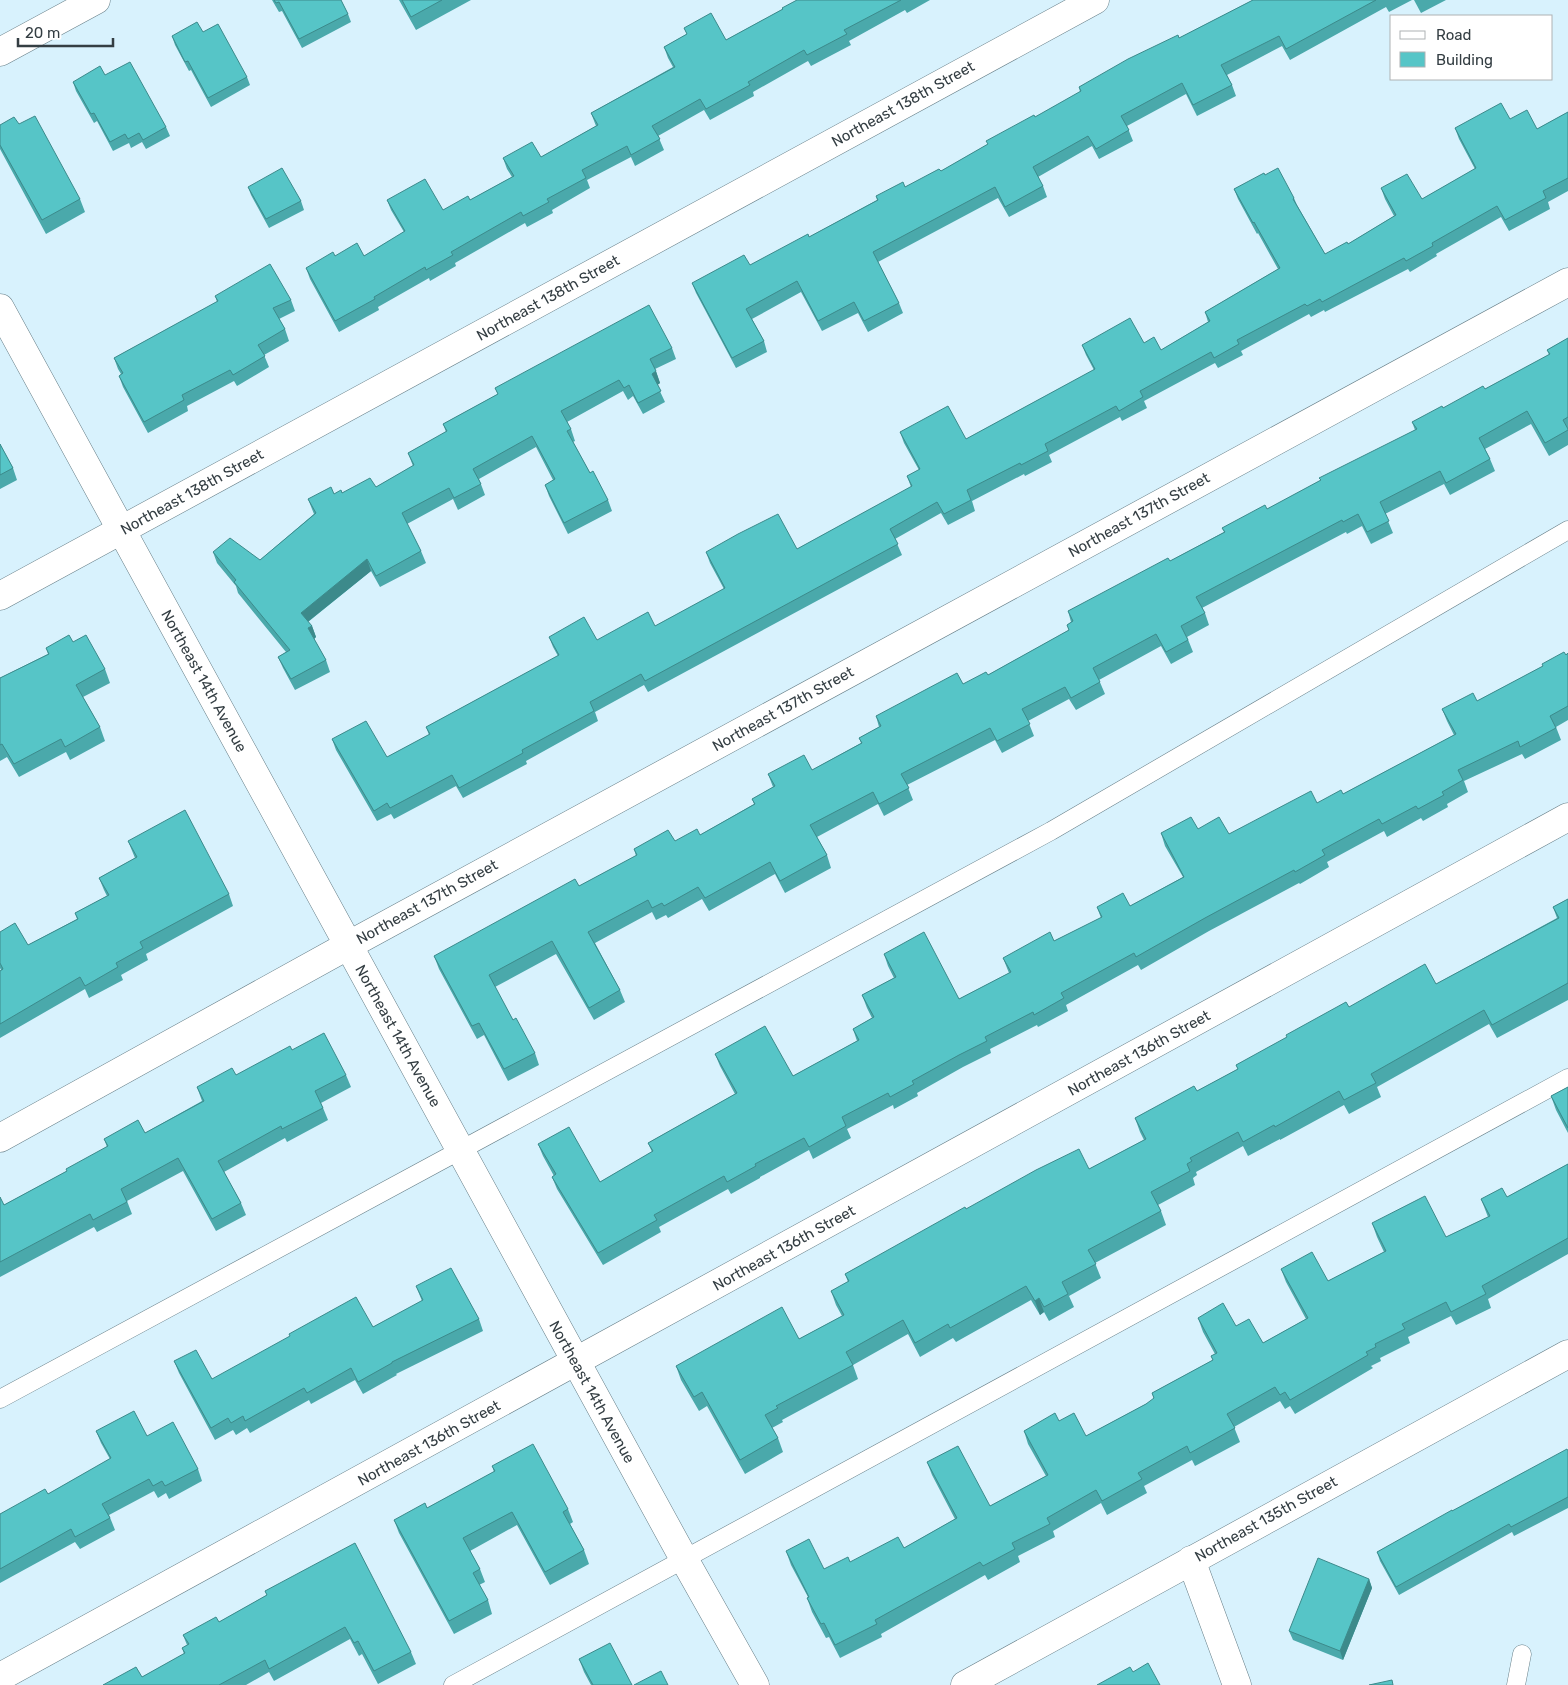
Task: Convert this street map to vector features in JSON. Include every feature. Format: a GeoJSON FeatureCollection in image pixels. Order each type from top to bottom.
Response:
{"type":"FeatureCollection","features":[{"type":"Feature","properties":{"kind":"street"},"geometry":{"type":"LineString","coordinates":[[0,52],[96,0]]}},
{"type":"Feature","properties":{"kind":"street","name":"Northeast 138th Street"},"geometry":{"type":"LineString","coordinates":[[0,596],[1095,0]]}},
{"type":"Feature","properties":{"kind":"street","name":"Northeast 137th Street"},"geometry":{"type":"LineString","coordinates":[[0,1138],[349,945],[1568,282]]}},
{"type":"Feature","properties":{"kind":"street","name":"Northeast 14th Avenue"},"geometry":{"type":"LineString","coordinates":[[0,308],[684,1559],[755,1685]]}},
{"type":"Feature","properties":{"kind":"street","name":"Northeast 136th Street"},"geometry":{"type":"LineString","coordinates":[[0,1677],[1568,817]]}},
{"type":"Feature","properties":{"kind":"street","name":"Northeast 135th Street"},"geometry":{"type":"LineString","coordinates":[[965,1685],[1568,1354]]}},
{"type":"Feature","properties":{"kind":"street"},"geometry":{"type":"LineString","coordinates":[[1190,1560],[1237,1685]]}},
{"type":"Feature","properties":{"kind":"lane"},"geometry":{"type":"LineString","coordinates":[[0,1399],[1051,831],[1568,530]]}},
{"type":"Feature","properties":{"kind":"lane"},"geometry":{"type":"LineString","coordinates":[[453,1685],[1568,1078]]}},
{"type":"Feature","properties":{"kind":"lane"},"geometry":{"type":"LineString","coordinates":[[1516,1685],[1522,1654]]}},
{"type":"Feature","properties":{"kind":"building"},"geometry":{"type":"Polygon","coordinates":[[[274,0],[341,0],[348,14],[299,39],[279,2],[276,3],[274,0]]]}},
{"type":"Feature","properties":{"kind":"building"},"geometry":{"type":"Polygon","coordinates":[[[402,0],[442,0],[411,17],[402,0]]]}},
{"type":"Feature","properties":{"kind":"building"},"geometry":{"type":"Polygon","coordinates":[[[797,0],[901,0],[844,30],[847,34],[807,55],[804,50],[748,82],[750,85],[706,109],[700,99],[652,126],[660,139],[631,155],[627,146],[582,170],[586,178],[547,199],[549,202],[523,216],[521,212],[451,252],[453,255],[426,270],[425,267],[374,297],[375,299],[335,321],[306,268],[333,252],[335,256],[357,243],[364,256],[405,231],[387,200],[425,179],[443,210],[468,196],[470,200],[514,176],[503,158],[532,142],[541,157],[598,125],[591,113],[675,67],[664,47],[687,34],[684,28],[711,13],[726,40],[797,0]]]}},
{"type":"Feature","properties":{"kind":"building"},"geometry":{"type":"Polygon","coordinates":[[[1253,0],[1376,0],[1286,49],[1279,36],[1221,65],[1232,85],[1193,105],[1182,83],[1121,116],[1129,130],[1096,149],[1088,136],[1033,167],[1043,186],[1005,207],[995,187],[873,252],[899,303],[864,321],[854,302],[818,321],[797,281],[746,309],[764,341],[732,358],[692,283],[744,255],[750,265],[808,234],[809,237],[878,200],[876,196],[903,182],[905,187],[939,169],[941,171],[988,144],[986,141],[1034,115],[1035,117],[1081,91],[1079,87],[1128,59],[1178,35],[1179,38],[1253,0]]]}},
{"type":"Feature","properties":{"kind":"building"},"geometry":{"type":"Polygon","coordinates":[[[197,22],[203,32],[218,24],[247,77],[208,98],[188,61],[185,62],[172,36],[197,22]]]}},
{"type":"Feature","properties":{"kind":"building"},"geometry":{"type":"Polygon","coordinates":[[[130,62],[166,127],[143,140],[139,133],[128,139],[125,134],[110,142],[94,113],[91,114],[73,82],[100,66],[105,75],[130,62]]]}},
{"type":"Feature","properties":{"kind":"building"},"geometry":{"type":"Polygon","coordinates":[[[1501,103],[1510,119],[1527,110],[1537,129],[1568,112],[1568,178],[1543,191],[1546,198],[1505,220],[1497,206],[1432,243],[1433,246],[1406,261],[1404,258],[1322,302],[1320,299],[1307,306],[1305,304],[1237,340],[1239,344],[1214,358],[1211,352],[1140,391],[1143,397],[1119,411],[1116,406],[1045,444],[1048,451],[967,490],[971,500],[944,514],[937,502],[890,529],[898,544],[645,681],[641,674],[590,702],[594,711],[522,750],[523,753],[459,788],[452,775],[390,808],[387,803],[374,811],[332,739],[366,721],[387,757],[430,734],[426,727],[559,655],[549,637],[584,617],[597,640],[648,612],[655,626],[725,588],[706,552],[778,514],[797,549],[912,486],[907,476],[920,469],[900,432],[948,406],[966,439],[1095,369],[1082,345],[1130,318],[1144,343],[1154,337],[1161,350],[1210,321],[1205,312],[1280,268],[1234,189],[1264,173],[1265,175],[1278,168],[1293,199],[1325,254],[1347,242],[1348,244],[1396,215],[1381,188],[1407,174],[1422,199],[1476,168],[1455,128],[1501,103]]]}},
{"type":"Feature","properties":{"kind":"building"},"geometry":{"type":"Polygon","coordinates":[[[35,116],[80,199],[42,220],[0,145],[0,125],[14,117],[19,124],[35,116]]]}},
{"type":"Feature","properties":{"kind":"building"},"geometry":{"type":"Polygon","coordinates":[[[282,168],[301,201],[266,219],[248,187],[282,168]]]}},
{"type":"Feature","properties":{"kind":"building"},"geometry":{"type":"Polygon","coordinates":[[[270,264],[291,300],[273,308],[285,329],[258,345],[265,356],[233,375],[230,370],[182,395],[184,400],[144,422],[119,376],[123,373],[114,358],[218,301],[215,296],[270,264]]]}},
{"type":"Feature","properties":{"kind":"building"},"geometry":{"type":"Polygon","coordinates":[[[649,305],[672,348],[650,359],[656,371],[652,374],[661,391],[638,403],[629,385],[624,388],[619,380],[561,411],[571,429],[567,431],[590,473],[593,471],[608,500],[564,523],[545,485],[555,479],[532,436],[473,469],[481,484],[454,498],[449,488],[402,513],[421,551],[376,576],[367,559],[301,613],[312,626],[308,628],[326,660],[291,679],[278,657],[290,650],[234,582],[236,580],[213,552],[230,538],[260,560],[316,513],[308,499],[331,487],[334,494],[341,490],[342,493],[370,478],[376,487],[414,465],[408,453],[447,431],[443,424],[498,394],[495,388],[649,305]]]}},
{"type":"Feature","properties":{"kind":"building"},"geometry":{"type":"Polygon","coordinates":[[[1568,338],[1568,417],[1563,420],[1568,430],[1545,443],[1527,411],[1479,438],[1490,459],[1446,483],[1440,471],[1380,502],[1389,521],[1367,532],[1358,514],[1343,522],[1342,520],[1196,597],[1205,613],[1181,626],[1188,640],[1166,652],[1156,634],[1093,668],[1100,682],[1071,698],[1065,687],[1022,709],[1030,724],[997,741],[990,728],[901,774],[909,788],[879,804],[873,792],[810,825],[827,855],[780,881],[770,862],[705,898],[698,887],[664,906],[662,903],[652,908],[648,900],[588,932],[620,990],[589,1008],[552,941],[489,975],[513,1020],[516,1018],[535,1053],[504,1069],[479,1023],[472,1026],[434,956],[575,879],[579,886],[637,855],[634,849],[668,830],[675,841],[697,829],[700,835],[755,804],[752,799],[775,786],[768,774],[804,755],[812,770],[862,743],[859,738],[881,726],[876,716],[957,673],[963,684],[986,672],[988,675],[1069,630],[1067,625],[1073,621],[1068,611],[1168,558],[1170,561],[1225,532],[1222,528],[1265,505],[1267,509],[1321,480],[1319,478],[1417,429],[1412,422],[1442,406],[1443,408],[1483,386],[1485,389],[1550,354],[1547,350],[1568,338]]]}},
{"type":"Feature","properties":{"kind":"building"},"geometry":{"type":"Polygon","coordinates":[[[0,444],[13,468],[0,475],[0,444]]]}},
{"type":"Feature","properties":{"kind":"building"},"geometry":{"type":"Polygon","coordinates":[[[69,635],[73,642],[86,635],[105,669],[76,685],[100,727],[65,747],[61,739],[14,764],[2,744],[0,745],[0,678],[49,654],[46,648],[69,635]]]}},
{"type":"Feature","properties":{"kind":"building"},"geometry":{"type":"Polygon","coordinates":[[[1564,652],[1566,655],[1568,653],[1568,706],[1550,716],[1556,728],[1520,747],[1518,741],[1458,770],[1463,780],[1442,792],[1444,795],[1418,809],[1416,806],[1382,824],[1379,819],[1322,850],[1325,855],[1295,872],[1294,870],[1136,957],[1134,953],[1061,993],[1064,998],[1034,1015],[1033,1012],[985,1037],[987,1041],[912,1081],[914,1084],[890,1097],[888,1093],[842,1117],[846,1126],[809,1147],[804,1138],[755,1164],[756,1166],[727,1182],[724,1176],[654,1215],[657,1220],[598,1253],[552,1177],[556,1174],[538,1144],[569,1127],[600,1182],[653,1151],[648,1143],[737,1093],[715,1054],[765,1026],[793,1076],[859,1040],[853,1029],[874,1017],[862,995],[896,977],[884,954],[924,932],[959,999],[1011,972],[1003,958],[1050,932],[1054,941],[1102,917],[1097,907],[1123,893],[1130,906],[1184,877],[1161,833],[1191,817],[1198,829],[1219,817],[1229,834],[1311,791],[1317,803],[1341,790],[1343,794],[1456,734],[1442,709],[1473,693],[1477,701],[1543,666],[1542,664],[1564,652]]]}},
{"type":"Feature","properties":{"kind":"building"},"geometry":{"type":"Polygon","coordinates":[[[185,810],[229,894],[140,942],[143,948],[116,963],[118,967],[85,986],[80,977],[0,1024],[0,971],[3,969],[0,963],[0,932],[15,923],[28,945],[78,919],[75,913],[109,895],[99,878],[137,857],[128,841],[185,810]]]}},
{"type":"Feature","properties":{"kind":"building"},"geometry":{"type":"Polygon","coordinates":[[[1568,899],[1568,983],[1492,1025],[1484,1010],[1371,1074],[1376,1083],[1344,1100],[1339,1091],[1275,1127],[1274,1125],[1243,1142],[1238,1132],[1190,1158],[1192,1161],[1187,1164],[1190,1171],[1151,1192],[1161,1211],[1088,1250],[1096,1264],[1062,1282],[1068,1294],[1044,1307],[1039,1298],[1035,1301],[1026,1286],[950,1328],[948,1324],[915,1343],[903,1320],[846,1352],[853,1365],[776,1406],[778,1408],[765,1415],[778,1438],[740,1460],[702,1392],[694,1397],[676,1366],[782,1307],[799,1339],[844,1315],[831,1291],[849,1281],[845,1274],[965,1207],[966,1209],[1036,1170],[1079,1149],[1089,1169],[1146,1139],[1135,1118],[1194,1086],[1197,1091],[1238,1069],[1236,1065],[1287,1037],[1286,1035],[1346,1002],[1349,1007],[1425,964],[1436,984],[1559,918],[1553,907],[1568,899]]]}},
{"type":"Feature","properties":{"kind":"building"},"geometry":{"type":"Polygon","coordinates":[[[324,1033],[346,1075],[315,1091],[323,1108],[282,1129],[281,1126],[218,1161],[241,1203],[212,1219],[178,1158],[121,1189],[127,1202],[93,1220],[90,1214],[0,1262],[0,1197],[4,1205],[67,1171],[66,1169],[108,1146],[104,1139],[138,1120],[145,1133],[204,1101],[197,1087],[232,1068],[236,1075],[290,1046],[292,1050],[324,1033]]]}},
{"type":"Feature","properties":{"kind":"building"},"geometry":{"type":"Polygon","coordinates":[[[1568,1087],[1568,1128],[1551,1096],[1568,1087]]]}},
{"type":"Feature","properties":{"kind":"building"},"geometry":{"type":"Polygon","coordinates":[[[1568,1164],[1568,1238],[1482,1286],[1486,1294],[1451,1312],[1446,1302],[1402,1324],[1405,1329],[1375,1344],[1376,1347],[1366,1352],[1368,1355],[1290,1400],[1285,1392],[1280,1395],[1275,1387],[1227,1414],[1235,1428],[1190,1453],[1187,1446],[1138,1473],[1142,1479],[1102,1501],[1096,1490],[1047,1518],[1050,1524],[1012,1543],[1015,1549],[983,1566],[980,1562],[875,1620],[877,1624],[835,1645],[824,1623],[821,1624],[786,1551],[809,1539],[824,1569],[848,1557],[850,1562],[898,1537],[904,1548],[957,1518],[927,1462],[958,1446],[990,1506],[1048,1475],[1024,1431],[1055,1413],[1059,1421],[1074,1413],[1086,1436],[1146,1404],[1154,1398],[1152,1393],[1213,1360],[1211,1356],[1217,1353],[1198,1318],[1223,1303],[1236,1326],[1249,1319],[1263,1343],[1308,1318],[1281,1269],[1312,1252],[1328,1281],[1386,1251],[1372,1223],[1425,1196],[1446,1237],[1490,1216],[1481,1199],[1502,1188],[1507,1197],[1568,1164]]]}},
{"type":"Feature","properties":{"kind":"building"},"geometry":{"type":"Polygon","coordinates":[[[451,1268],[479,1319],[392,1362],[358,1382],[351,1368],[307,1393],[304,1388],[245,1421],[243,1416],[231,1423],[228,1418],[211,1428],[174,1361],[196,1350],[212,1379],[356,1297],[373,1327],[423,1300],[416,1286],[451,1268]]]}},
{"type":"Feature","properties":{"kind":"building"},"geometry":{"type":"Polygon","coordinates":[[[134,1411],[147,1436],[173,1422],[198,1469],[165,1486],[162,1481],[153,1486],[149,1479],[102,1504],[110,1518],[75,1537],[71,1529],[0,1569],[0,1514],[45,1489],[48,1494],[111,1458],[96,1431],[134,1411]]]}},
{"type":"Feature","properties":{"kind":"building"},"geometry":{"type":"Polygon","coordinates":[[[533,1444],[568,1509],[563,1512],[584,1550],[545,1572],[512,1512],[463,1538],[480,1569],[473,1573],[488,1600],[449,1621],[394,1520],[425,1503],[427,1508],[495,1471],[492,1466],[533,1444]]]}},
{"type":"Feature","properties":{"kind":"building"},"geometry":{"type":"Polygon","coordinates":[[[1567,1449],[1568,1497],[1511,1527],[1509,1524],[1396,1587],[1377,1552],[1567,1449]]]}},
{"type":"Feature","properties":{"kind":"building"},"geometry":{"type":"Polygon","coordinates":[[[355,1543],[411,1652],[374,1671],[358,1641],[354,1643],[345,1627],[269,1669],[265,1660],[219,1685],[103,1685],[136,1667],[142,1677],[185,1653],[182,1648],[189,1644],[183,1635],[216,1617],[219,1622],[267,1595],[265,1591],[355,1543]]]}},
{"type":"Feature","properties":{"kind":"building"},"geometry":{"type":"Polygon","coordinates":[[[1318,1558],[1369,1579],[1340,1651],[1289,1631],[1318,1558]]]}},
{"type":"Feature","properties":{"kind":"building"},"geometry":{"type":"Polygon","coordinates":[[[610,1643],[632,1685],[593,1685],[579,1659],[610,1643]]]}},
{"type":"Feature","properties":{"kind":"building"},"geometry":{"type":"Polygon","coordinates":[[[1148,1663],[1160,1685],[1097,1685],[1130,1667],[1133,1672],[1148,1663]]]}},
{"type":"Feature","properties":{"kind":"building"},"geometry":{"type":"Polygon","coordinates":[[[661,1671],[668,1685],[634,1685],[661,1671]]]}},
{"type":"Feature","properties":{"kind":"building"},"geometry":{"type":"Polygon","coordinates":[[[1392,1680],[1393,1685],[1369,1685],[1392,1680]]]}}]}
